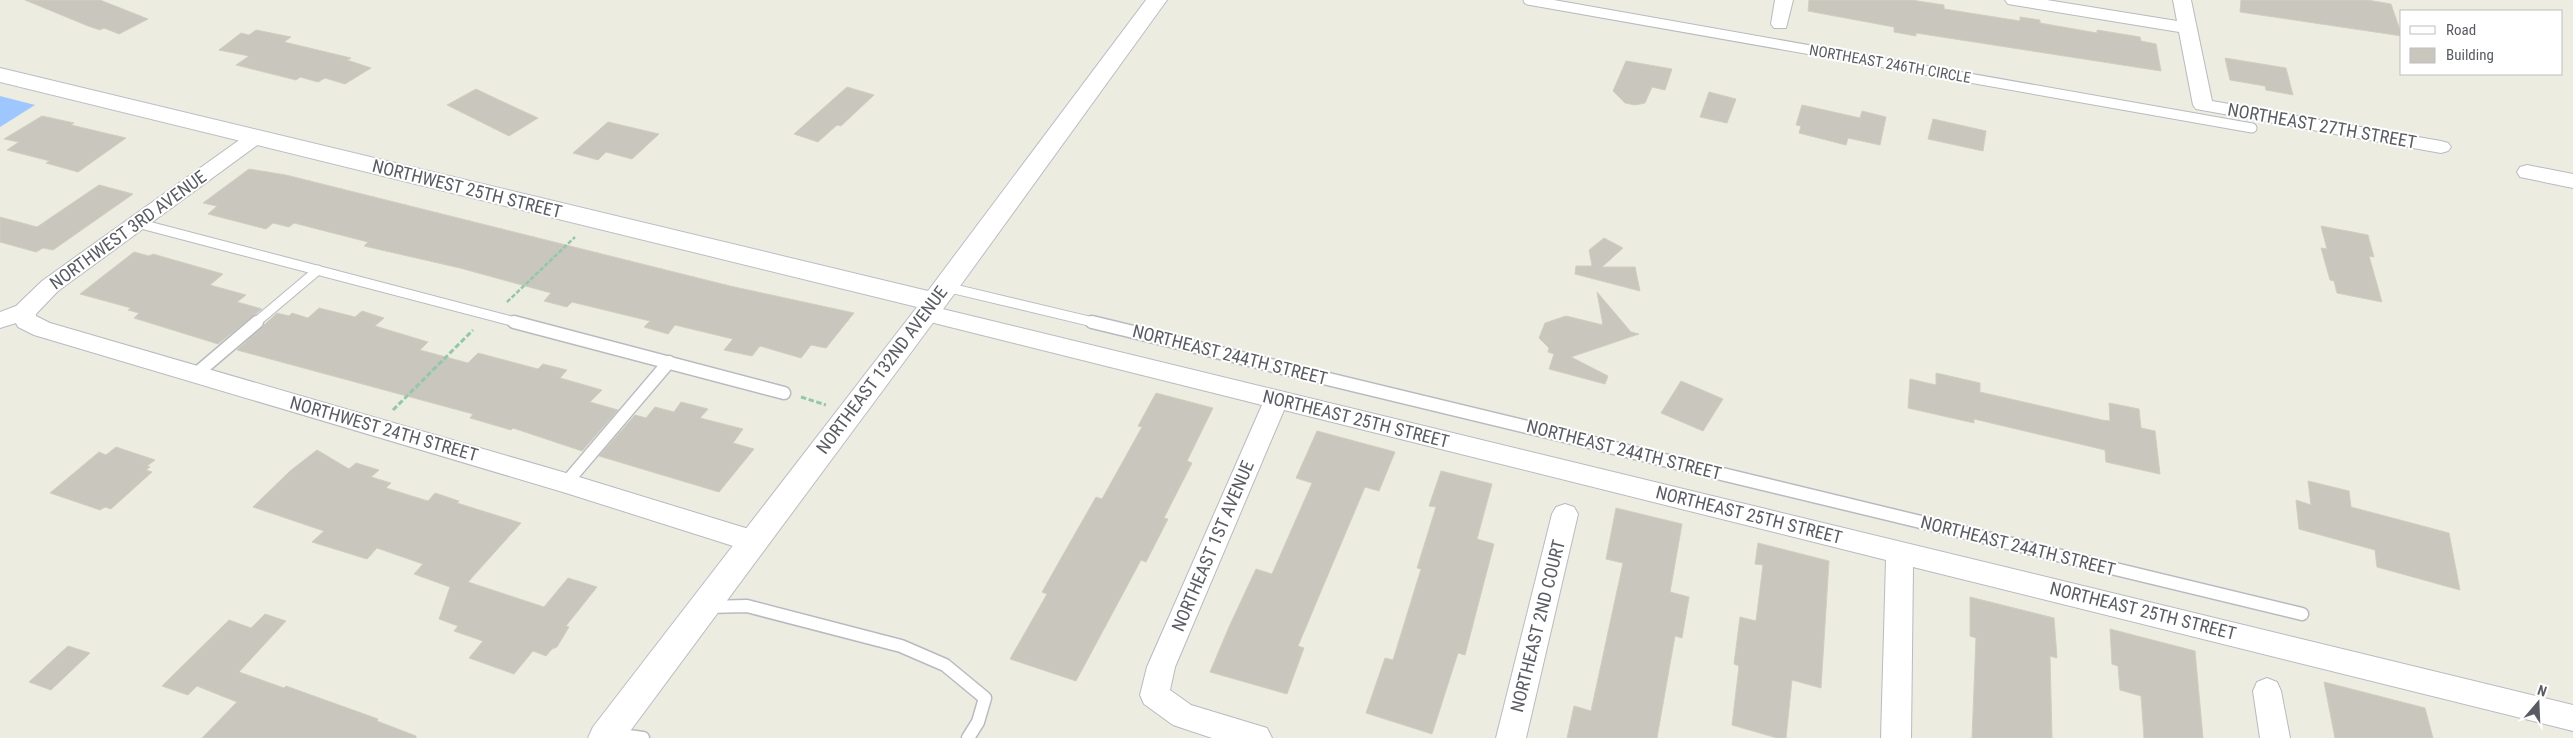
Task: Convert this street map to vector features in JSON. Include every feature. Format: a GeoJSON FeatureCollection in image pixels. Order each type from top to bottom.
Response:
{"type":"FeatureCollection","features":[{"type":"Feature","properties":{"kind":"street","name":"NORTHEAST 132ND AVENUE"},"geometry":{"type":"LineString","coordinates":[[606,736],[935,301],[1157,0]]}},
{"type":"Feature","properties":{"kind":"street"},"geometry":{"type":"LineString","coordinates":[[1780,24],[1784,0]]}},
{"type":"Feature","properties":{"kind":"street"},"geometry":{"type":"LineString","coordinates":[[2014,0],[2187,28],[2182,0]]}},
{"type":"Feature","properties":{"kind":"street","name":"NORTHEAST 27TH STREET"},"geometry":{"type":"LineString","coordinates":[[2187,28],[2203,105],[2441,147]]}},
{"type":"Feature","properties":{"kind":"street","name":"NORTHWEST 25TH STREET"},"geometry":{"type":"LineString","coordinates":[[0,75],[935,301]]}},
{"type":"Feature","properties":{"kind":"street","name":"NORTHWEST 3RD AVENUE"},"geometry":{"type":"LineString","coordinates":[[0,320],[24,312],[50,286],[256,137]]}},
{"type":"Feature","properties":{"kind":"street"},"geometry":{"type":"LineString","coordinates":[[2527,172],[2573,181]]}},
{"type":"Feature","properties":{"kind":"street","name":"NORTHEAST 25TH STREET"},"geometry":{"type":"LineString","coordinates":[[935,301],[1277,399],[2573,718]]}},
{"type":"Feature","properties":{"kind":"street","name":"NORTHWEST 24TH STREET"},"geometry":{"type":"LineString","coordinates":[[24,312],[26,321],[42,329],[566,483],[752,541]]}},
{"type":"Feature","properties":{"kind":"street","name":"NORTHEAST 1ST AVENUE"},"geometry":{"type":"LineString","coordinates":[[1258,738],[1183,716],[1154,695],[1161,667],[1277,399]]}},
{"type":"Feature","properties":{"kind":"street","name":"NORTHEAST 2ND COURT"},"geometry":{"type":"LineString","coordinates":[[1511,738],[1565,514]]}},
{"type":"Feature","properties":{"kind":"street"},"geometry":{"type":"LineString","coordinates":[[1896,738],[1900,552]]}},
{"type":"Feature","properties":{"kind":"street"},"geometry":{"type":"LineString","coordinates":[[2267,691],[2275,738]]}},
{"type":"Feature","properties":{"kind":"lane","name":"NORTHEAST 246TH CIRCLE"},"geometry":{"type":"LineString","coordinates":[[1528,0],[2252,128]]}},
{"type":"Feature","properties":{"kind":"lane"},"geometry":{"type":"LineString","coordinates":[[137,223],[784,393]]}},
{"type":"Feature","properties":{"kind":"lane"},"geometry":{"type":"LineString","coordinates":[[196,374],[318,270]]}},
{"type":"Feature","properties":{"kind":"lane","name":"NORTHEAST 244TH STREET"},"geometry":{"type":"LineString","coordinates":[[935,301],[2302,614]]}},
{"type":"Feature","properties":{"kind":"lane"},"geometry":{"type":"LineString","coordinates":[[566,483],[669,362]]}},
{"type":"Feature","properties":{"kind":"lane"},"geometry":{"type":"LineString","coordinates":[[703,607],[747,606],[901,646],[946,665],[985,698],[978,722],[968,738]]}},
{"type":"Feature","properties":{"kind":"lane"},"geometry":{"type":"LineString","coordinates":[[606,736],[643,738]]}},
{"type":"Feature","properties":{"kind":"path"},"geometry":{"type":"LineString","coordinates":[[784,393],[851,412]]}},
{"type":"Feature","properties":{"kind":"water"},"geometry":{"type":"Polygon","coordinates":[[[0,96],[35,105],[0,127],[0,96]]]}},
{"type":"Feature","properties":{"kind":"building"},"geometry":{"type":"Polygon","coordinates":[[[25,0],[100,0],[148,19],[119,34],[104,28],[100,30],[88,26],[25,0]]]}},
{"type":"Feature","properties":{"kind":"building"},"geometry":{"type":"Polygon","coordinates":[[[1809,0],[1911,0],[1944,5],[1944,9],[2020,21],[2020,17],[2040,20],[2040,23],[2097,33],[2097,30],[2140,37],[2141,41],[2156,44],[2161,71],[1916,33],[1916,36],[1894,32],[1894,27],[1808,11],[1809,0]]]}},
{"type":"Feature","properties":{"kind":"building"},"geometry":{"type":"Polygon","coordinates":[[[2241,0],[2367,0],[2391,4],[2400,30],[2400,36],[2240,12],[2241,0]]]}},
{"type":"Feature","properties":{"kind":"building"},"geometry":{"type":"Polygon","coordinates":[[[256,30],[291,37],[284,42],[351,58],[347,60],[371,68],[345,84],[325,78],[318,82],[300,77],[296,80],[236,65],[249,56],[219,50],[241,33],[249,35],[256,30]]]}},
{"type":"Feature","properties":{"kind":"building"},"geometry":{"type":"Polygon","coordinates":[[[2225,58],[2286,68],[2293,95],[2266,90],[2265,86],[2230,80],[2225,58]]]}},
{"type":"Feature","properties":{"kind":"building"},"geometry":{"type":"Polygon","coordinates":[[[1626,61],[1672,69],[1665,90],[1652,87],[1645,103],[1635,105],[1625,103],[1613,91],[1626,61]]]}},
{"type":"Feature","properties":{"kind":"building"},"geometry":{"type":"Polygon","coordinates":[[[847,87],[874,95],[841,126],[837,125],[818,142],[794,134],[847,87]]]}},
{"type":"Feature","properties":{"kind":"building"},"geometry":{"type":"Polygon","coordinates":[[[476,89],[538,118],[509,136],[447,105],[476,89]]]}},
{"type":"Feature","properties":{"kind":"building"},"geometry":{"type":"Polygon","coordinates":[[[1709,92],[1736,99],[1727,123],[1700,117],[1709,92]]]}},
{"type":"Feature","properties":{"kind":"building"},"geometry":{"type":"Polygon","coordinates":[[[1802,105],[1860,118],[1862,111],[1886,117],[1880,145],[1848,138],[1846,145],[1799,133],[1801,126],[1796,125],[1802,105]]]}},
{"type":"Feature","properties":{"kind":"building"},"geometry":{"type":"Polygon","coordinates":[[[42,116],[126,138],[78,172],[46,163],[50,161],[7,150],[19,142],[4,139],[42,116]]]}},
{"type":"Feature","properties":{"kind":"building"},"geometry":{"type":"Polygon","coordinates":[[[1933,119],[1986,131],[1983,151],[1928,139],[1933,119]]]}},
{"type":"Feature","properties":{"kind":"building"},"geometry":{"type":"Polygon","coordinates":[[[608,122],[659,134],[632,159],[606,152],[598,160],[573,153],[608,122]]]}},
{"type":"Feature","properties":{"kind":"building"},"geometry":{"type":"Polygon","coordinates":[[[249,169],[286,175],[730,286],[854,313],[826,348],[811,345],[801,358],[760,346],[752,356],[724,350],[733,339],[675,325],[668,334],[644,327],[650,321],[572,302],[567,307],[544,301],[551,293],[460,268],[364,246],[368,242],[294,223],[289,227],[273,223],[266,229],[208,214],[217,206],[203,203],[249,169]]]}},
{"type":"Feature","properties":{"kind":"building"},"geometry":{"type":"Polygon","coordinates":[[[99,185],[133,194],[53,250],[43,248],[36,252],[0,242],[0,217],[37,227],[99,185]]]}},
{"type":"Feature","properties":{"kind":"building"},"geometry":{"type":"Polygon","coordinates":[[[2321,226],[2368,235],[2374,257],[2369,256],[2382,302],[2337,293],[2334,281],[2330,280],[2321,248],[2327,249],[2321,226]]]}},
{"type":"Feature","properties":{"kind":"building"},"geometry":{"type":"Polygon","coordinates":[[[1604,238],[1623,248],[1602,267],[1635,267],[1640,291],[1575,274],[1576,266],[1592,266],[1589,250],[1604,238]]]}},
{"type":"Feature","properties":{"kind":"building"},"geometry":{"type":"Polygon","coordinates":[[[134,252],[149,256],[153,254],[223,274],[210,285],[246,295],[237,302],[262,309],[218,344],[134,318],[139,313],[128,310],[131,308],[80,294],[134,252]]]}},
{"type":"Feature","properties":{"kind":"building"},"geometry":{"type":"Polygon","coordinates":[[[1597,292],[1631,332],[1639,334],[1571,357],[1608,376],[1605,384],[1549,369],[1554,354],[1548,352],[1549,348],[1539,338],[1545,323],[1566,316],[1603,325],[1597,292]]]}},
{"type":"Feature","properties":{"kind":"building"},"geometry":{"type":"Polygon","coordinates":[[[319,308],[355,317],[362,311],[384,318],[375,326],[428,342],[420,350],[468,363],[478,353],[538,369],[543,364],[567,370],[560,378],[602,390],[590,402],[618,410],[582,451],[513,428],[511,430],[470,418],[473,414],[237,350],[277,313],[289,316],[292,313],[308,318],[319,308]]]}},
{"type":"Feature","properties":{"kind":"building"},"geometry":{"type":"Polygon","coordinates":[[[1936,373],[1980,383],[1980,392],[2102,420],[2110,421],[2109,403],[2139,409],[2141,428],[2155,431],[2160,474],[2106,462],[2105,450],[1974,419],[1974,423],[1908,408],[1910,379],[1936,385],[1936,373]]]}},
{"type":"Feature","properties":{"kind":"building"},"geometry":{"type":"Polygon","coordinates":[[[1681,381],[1723,399],[1703,431],[1661,413],[1681,381]]]}},
{"type":"Feature","properties":{"kind":"building"},"geometry":{"type":"Polygon","coordinates":[[[1156,393],[1213,408],[1187,461],[1192,463],[1164,518],[1168,519],[1146,562],[1141,560],[1076,681],[1010,659],[1047,594],[1042,592],[1096,497],[1102,499],[1142,427],[1138,426],[1156,393]]]}},
{"type":"Feature","properties":{"kind":"building"},"geometry":{"type":"Polygon","coordinates":[[[681,402],[708,409],[700,418],[743,429],[733,443],[754,449],[719,492],[599,456],[635,415],[646,418],[655,407],[674,412],[681,402]]]}},
{"type":"Feature","properties":{"kind":"building"},"geometry":{"type":"Polygon","coordinates":[[[1317,431],[1395,452],[1379,491],[1365,487],[1298,646],[1304,648],[1287,694],[1210,672],[1256,569],[1272,574],[1312,483],[1296,478],[1317,431]]]}},
{"type":"Feature","properties":{"kind":"building"},"geometry":{"type":"Polygon","coordinates":[[[116,447],[155,460],[147,466],[150,467],[146,470],[152,472],[111,509],[105,507],[100,510],[50,493],[99,452],[106,455],[116,447]]]}},
{"type":"Feature","properties":{"kind":"building"},"geometry":{"type":"Polygon","coordinates":[[[317,450],[349,469],[356,463],[379,470],[371,477],[391,483],[386,488],[428,501],[435,493],[459,501],[457,503],[521,523],[468,582],[544,607],[568,578],[597,587],[566,626],[569,627],[557,647],[552,649],[546,656],[533,651],[514,674],[469,658],[483,641],[454,631],[458,626],[439,619],[450,587],[414,574],[423,564],[377,548],[367,559],[312,542],[324,531],[253,507],[290,471],[317,450]]]}},
{"type":"Feature","properties":{"kind":"building"},"geometry":{"type":"Polygon","coordinates":[[[1441,471],[1492,484],[1477,539],[1494,544],[1465,655],[1458,653],[1432,734],[1366,713],[1385,658],[1393,660],[1421,569],[1417,568],[1436,507],[1429,506],[1441,471]]]}},
{"type":"Feature","properties":{"kind":"building"},"geometry":{"type":"Polygon","coordinates":[[[2308,481],[2349,491],[2351,507],[2449,533],[2460,590],[2377,567],[2375,550],[2299,529],[2296,500],[2311,505],[2308,481]]]}},
{"type":"Feature","properties":{"kind":"building"},"geometry":{"type":"Polygon","coordinates":[[[1616,508],[1682,524],[1670,592],[1689,597],[1682,638],[1675,636],[1657,738],[1567,738],[1574,706],[1591,711],[1623,563],[1606,559],[1616,508]]]}},
{"type":"Feature","properties":{"kind":"building"},"geometry":{"type":"Polygon","coordinates":[[[1758,543],[1829,561],[1821,688],[1792,680],[1786,738],[1777,738],[1732,725],[1739,666],[1734,664],[1740,617],[1756,621],[1763,565],[1755,564],[1758,543]]]}},
{"type":"Feature","properties":{"kind":"building"},"geometry":{"type":"Polygon","coordinates":[[[1970,597],[2054,618],[2057,658],[2050,656],[2052,738],[1972,738],[1976,638],[1970,636],[1970,597]]]}},
{"type":"Feature","properties":{"kind":"building"},"geometry":{"type":"Polygon","coordinates":[[[265,614],[286,621],[239,672],[284,688],[286,686],[378,719],[377,721],[416,736],[416,738],[202,738],[237,702],[197,686],[188,695],[162,686],[229,620],[251,628],[265,614]]]}},
{"type":"Feature","properties":{"kind":"building"},"geometry":{"type":"Polygon","coordinates":[[[2110,629],[2195,651],[2203,738],[2144,738],[2141,696],[2120,690],[2118,666],[2112,664],[2110,629]]]}},
{"type":"Feature","properties":{"kind":"building"},"geometry":{"type":"Polygon","coordinates":[[[68,646],[90,653],[51,690],[29,682],[68,646]]]}},
{"type":"Feature","properties":{"kind":"building"},"geometry":{"type":"Polygon","coordinates":[[[2324,682],[2425,708],[2433,738],[2335,738],[2324,682]]]}}]}
